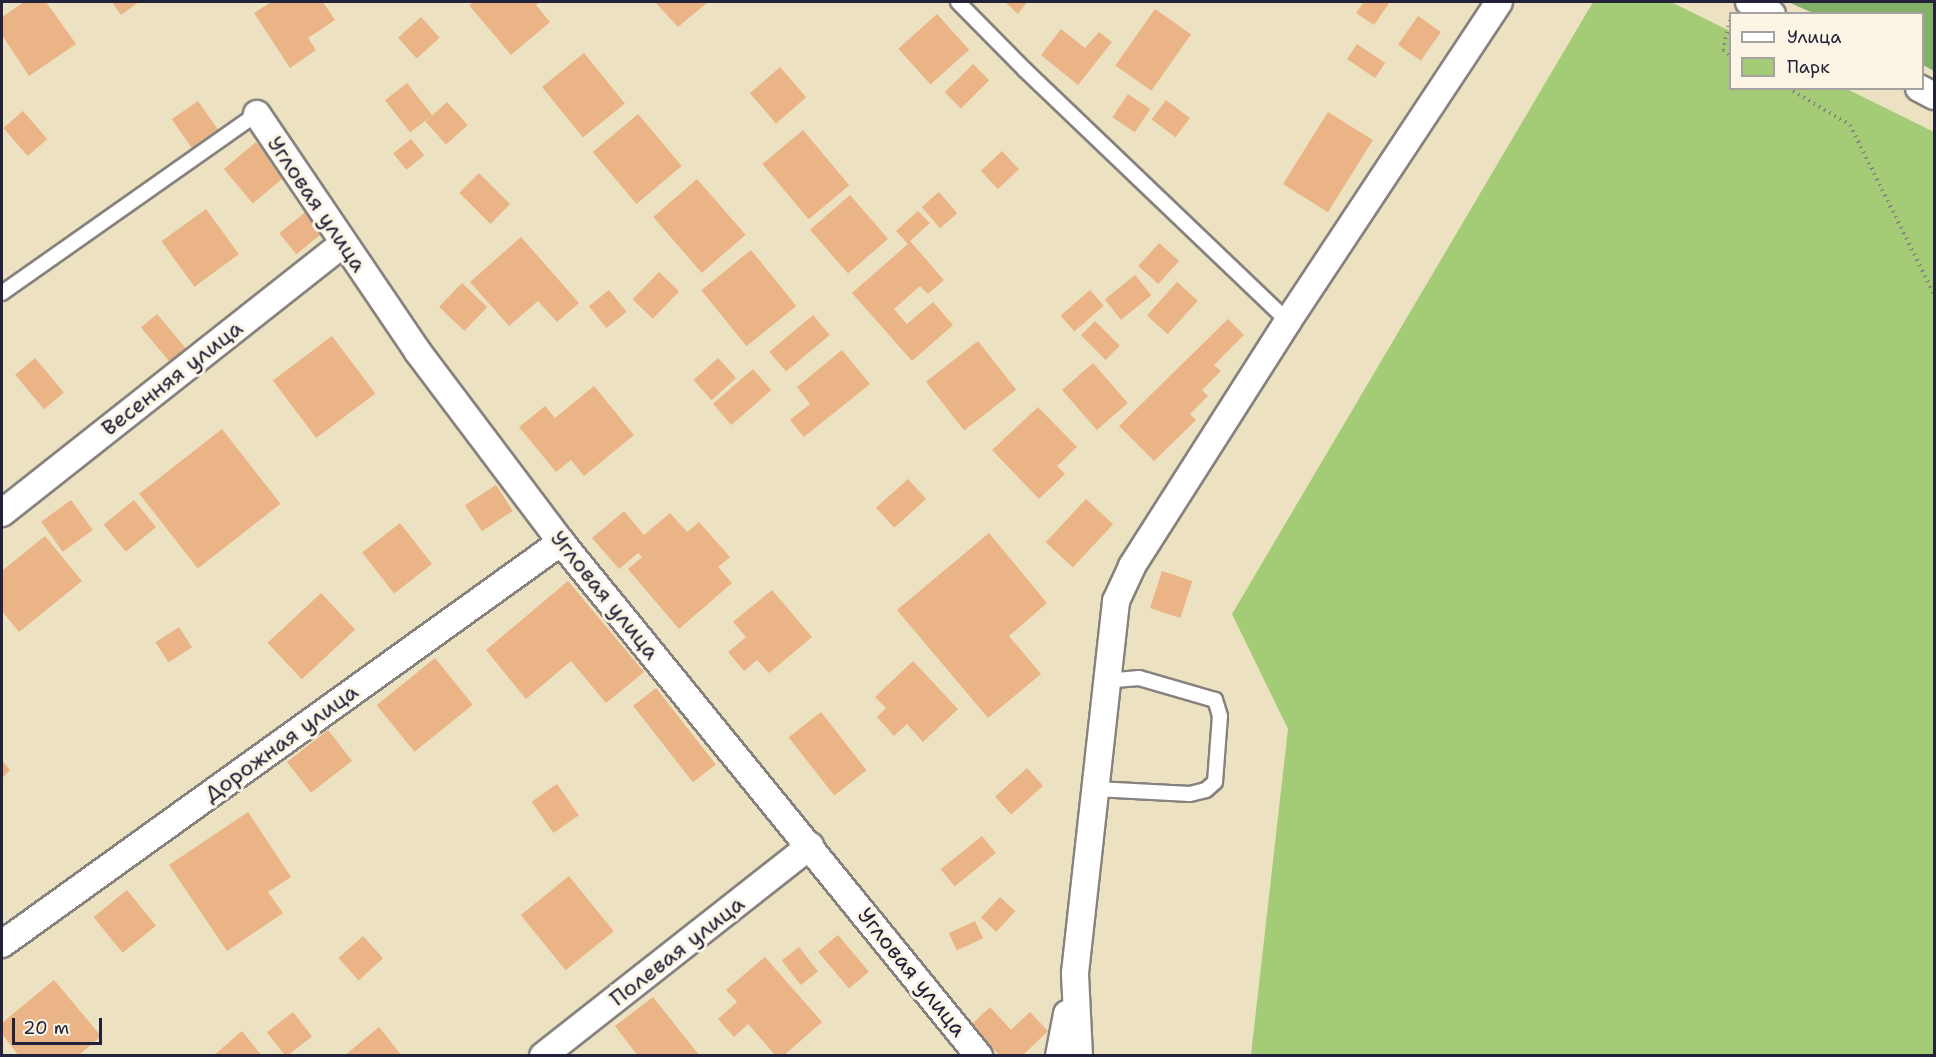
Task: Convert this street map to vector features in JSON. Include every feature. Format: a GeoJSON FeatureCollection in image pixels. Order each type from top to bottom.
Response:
{"type":"FeatureCollection","features":[{"type":"Feature","properties":{"kind":"street"},"geometry":{"type":"LineString","coordinates":[[1059,1056],[1075,973],[1116,601],[1132,566],[1288,321],[1499,2]]}},
{"type":"Feature","properties":{"kind":"street"},"geometry":{"type":"LineString","coordinates":[[1749,2],[1768,12]]}},
{"type":"Feature","properties":{"kind":"street","name":"Угловая улица"},"geometry":{"type":"LineString","coordinates":[[257,114],[418,352],[561,542],[979,1056]]}},
{"type":"Feature","properties":{"kind":"street","name":"Весенняя улица"},"geometry":{"type":"LineString","coordinates":[[2,513],[343,244]]}},
{"type":"Feature","properties":{"kind":"street","name":"Дорожная улица"},"geometry":{"type":"LineString","coordinates":[[2,944],[561,542]]}},
{"type":"Feature","properties":{"kind":"street","name":"Полевая улица"},"geometry":{"type":"LineString","coordinates":[[543,1056],[810,846]]}},
{"type":"Feature","properties":{"kind":"street"},"geometry":{"type":"LineString","coordinates":[[1075,973],[1079,1056]]}},
{"type":"Feature","properties":{"kind":"lane"},"geometry":{"type":"LineString","coordinates":[[958,2],[1025,70],[1288,321]]}},
{"type":"Feature","properties":{"kind":"lane"},"geometry":{"type":"LineString","coordinates":[[2,293],[257,114]]}},
{"type":"Feature","properties":{"kind":"lane"},"geometry":{"type":"LineString","coordinates":[[1096,789],[1190,794],[1206,790],[1215,782],[1220,716],[1215,700],[1139,678],[1106,681]]}},
{"type":"Feature","properties":{"kind":"path"},"geometry":{"type":"LineString","coordinates":[[1729,28],[1723,50],[1729,54]]}},
{"type":"Feature","properties":{"kind":"path"},"geometry":{"type":"LineString","coordinates":[[1791,90],[1850,125],[1935,294]]}},
{"type":"Feature","properties":{"kind":"green space"},"geometry":{"type":"Polygon","coordinates":[[[1593,2],[1671,2],[1729,31],[1729,90],[1849,90],[1934,132],[1934,1055],[1251,1055],[1288,729],[1232,614],[1593,2]]]}},
{"type":"Feature","properties":{"kind":"green space"},"geometry":{"type":"Polygon","coordinates":[[[1788,2],[1934,2],[1934,71],[1924,66],[1924,12],[1811,12],[1788,2]]]}},
{"type":"Feature","properties":{"kind":"building"},"geometry":{"type":"Polygon","coordinates":[[[24,2],[46,2],[76,44],[29,76],[2,35],[2,17],[24,2]]]}},
{"type":"Feature","properties":{"kind":"building"},"geometry":{"type":"Polygon","coordinates":[[[112,2],[139,2],[121,15],[112,2]]]}},
{"type":"Feature","properties":{"kind":"building"},"geometry":{"type":"Polygon","coordinates":[[[271,2],[323,2],[335,20],[308,38],[316,50],[290,68],[254,13],[271,2]]]}},
{"type":"Feature","properties":{"kind":"building"},"geometry":{"type":"Polygon","coordinates":[[[474,2],[540,2],[536,5],[550,22],[511,55],[469,5],[474,2]]]}},
{"type":"Feature","properties":{"kind":"building"},"geometry":{"type":"Polygon","coordinates":[[[655,2],[708,2],[678,27],[655,2]]]}},
{"type":"Feature","properties":{"kind":"building"},"geometry":{"type":"Polygon","coordinates":[[[1005,2],[1027,2],[1018,14],[1005,2]]]}},
{"type":"Feature","properties":{"kind":"building"},"geometry":{"type":"Polygon","coordinates":[[[1364,2],[1390,2],[1374,25],[1356,13],[1364,2]]]}},
{"type":"Feature","properties":{"kind":"building"},"geometry":{"type":"Polygon","coordinates":[[[1155,9],[1191,34],[1151,91],[1115,66],[1155,9]]]}},
{"type":"Feature","properties":{"kind":"building"},"geometry":{"type":"Polygon","coordinates":[[[937,14],[969,50],[930,84],[898,49],[937,14]]]}},
{"type":"Feature","properties":{"kind":"building"},"geometry":{"type":"Polygon","coordinates":[[[1418,16],[1441,32],[1421,61],[1398,45],[1418,16]]]}},
{"type":"Feature","properties":{"kind":"building"},"geometry":{"type":"Polygon","coordinates":[[[421,17],[440,38],[417,59],[398,38],[421,17]]]}},
{"type":"Feature","properties":{"kind":"building"},"geometry":{"type":"Polygon","coordinates":[[[1061,29],[1085,48],[1099,32],[1112,42],[1078,85],[1041,55],[1061,29]]]}},
{"type":"Feature","properties":{"kind":"building"},"geometry":{"type":"Polygon","coordinates":[[[1357,44],[1385,63],[1375,78],[1347,59],[1357,44]]]}},
{"type":"Feature","properties":{"kind":"building"},"geometry":{"type":"Polygon","coordinates":[[[584,53],[625,104],[583,137],[542,87],[584,53]]]}},
{"type":"Feature","properties":{"kind":"building"},"geometry":{"type":"Polygon","coordinates":[[[973,64],[989,80],[961,109],[945,92],[973,64]]]}},
{"type":"Feature","properties":{"kind":"building"},"geometry":{"type":"Polygon","coordinates":[[[780,67],[806,97],[776,123],[750,93],[780,67]]]}},
{"type":"Feature","properties":{"kind":"building"},"geometry":{"type":"Polygon","coordinates":[[[407,83],[432,115],[410,133],[385,100],[407,83]]]}},
{"type":"Feature","properties":{"kind":"building"},"geometry":{"type":"Polygon","coordinates":[[[1128,94],[1150,109],[1135,132],[1112,117],[1128,94]]]}},
{"type":"Feature","properties":{"kind":"building"},"geometry":{"type":"Polygon","coordinates":[[[1166,100],[1190,118],[1176,137],[1152,119],[1166,100]]]}},
{"type":"Feature","properties":{"kind":"building"},"geometry":{"type":"Polygon","coordinates":[[[198,101],[218,130],[192,148],[172,119],[198,101]]]}},
{"type":"Feature","properties":{"kind":"building"},"geometry":{"type":"Polygon","coordinates":[[[447,102],[468,125],[446,144],[425,121],[447,102]]]}},
{"type":"Feature","properties":{"kind":"building"},"geometry":{"type":"Polygon","coordinates":[[[23,111],[47,139],[28,156],[3,128],[23,111]]]}},
{"type":"Feature","properties":{"kind":"building"},"geometry":{"type":"Polygon","coordinates":[[[1328,112],[1373,140],[1328,212],[1283,184],[1328,112]]]}},
{"type":"Feature","properties":{"kind":"building"},"geometry":{"type":"Polygon","coordinates":[[[638,114],[682,166],[637,204],[593,152],[638,114]]]}},
{"type":"Feature","properties":{"kind":"building"},"geometry":{"type":"Polygon","coordinates":[[[803,130],[849,185],[809,219],[762,164],[803,130]]]}},
{"type":"Feature","properties":{"kind":"building"},"geometry":{"type":"Polygon","coordinates":[[[411,139],[424,155],[406,170],[393,153],[411,139]]]}},
{"type":"Feature","properties":{"kind":"building"},"geometry":{"type":"Polygon","coordinates":[[[256,142],[285,176],[253,203],[224,169],[256,142]]]}},
{"type":"Feature","properties":{"kind":"building"},"geometry":{"type":"Polygon","coordinates":[[[1002,151],[1019,169],[998,189],[981,171],[1002,151]]]}},
{"type":"Feature","properties":{"kind":"building"},"geometry":{"type":"Polygon","coordinates":[[[479,173],[510,204],[490,224],[459,193],[479,173]]]}},
{"type":"Feature","properties":{"kind":"building"},"geometry":{"type":"Polygon","coordinates":[[[697,179],[746,235],[702,273],[653,217],[697,179]]]}},
{"type":"Feature","properties":{"kind":"building"},"geometry":{"type":"Polygon","coordinates":[[[939,192],[957,213],[940,228],[922,207],[939,192]]]}},
{"type":"Feature","properties":{"kind":"building"},"geometry":{"type":"Polygon","coordinates":[[[850,195],[888,239],[848,274],[810,230],[850,195]]]}},
{"type":"Feature","properties":{"kind":"building"},"geometry":{"type":"Polygon","coordinates":[[[206,209],[239,254],[194,287],[162,241],[206,209]]]}},
{"type":"Feature","properties":{"kind":"building"},"geometry":{"type":"Polygon","coordinates":[[[308,210],[325,231],[296,254],[279,233],[308,210]]]}},
{"type":"Feature","properties":{"kind":"building"},"geometry":{"type":"Polygon","coordinates":[[[918,211],[930,223],[910,241],[944,280],[928,294],[920,286],[894,309],[907,324],[933,302],[953,325],[912,361],[852,293],[908,244],[896,231],[918,211]]]}},
{"type":"Feature","properties":{"kind":"building"},"geometry":{"type":"Polygon","coordinates":[[[521,237],[579,303],[557,322],[538,301],[509,326],[470,282],[521,237]]]}},
{"type":"Feature","properties":{"kind":"building"},"geometry":{"type":"Polygon","coordinates":[[[1159,243],[1179,261],[1158,284],[1138,266],[1159,243]]]}},
{"type":"Feature","properties":{"kind":"building"},"geometry":{"type":"Polygon","coordinates":[[[751,250],[796,306],[747,346],[701,290],[751,250]]]}},
{"type":"Feature","properties":{"kind":"building"},"geometry":{"type":"Polygon","coordinates":[[[659,272],[679,291],[653,319],[633,299],[659,272]]]}},
{"type":"Feature","properties":{"kind":"building"},"geometry":{"type":"Polygon","coordinates":[[[1135,275],[1151,295],[1121,320],[1105,300],[1135,275]]]}},
{"type":"Feature","properties":{"kind":"building"},"geometry":{"type":"Polygon","coordinates":[[[1177,282],[1198,301],[1168,334],[1147,315],[1177,282]]]}},
{"type":"Feature","properties":{"kind":"building"},"geometry":{"type":"Polygon","coordinates":[[[462,283],[487,307],[464,331],[439,307],[462,283]]]}},
{"type":"Feature","properties":{"kind":"building"},"geometry":{"type":"Polygon","coordinates":[[[609,290],[627,312],[606,328],[589,306],[609,290]]]}},
{"type":"Feature","properties":{"kind":"building"},"geometry":{"type":"Polygon","coordinates":[[[1090,290],[1104,306],[1074,331],[1061,316],[1090,290]]]}},
{"type":"Feature","properties":{"kind":"building"},"geometry":{"type":"Polygon","coordinates":[[[157,314],[186,348],[170,362],[141,327],[157,314]]]}},
{"type":"Feature","properties":{"kind":"building"},"geometry":{"type":"Polygon","coordinates":[[[813,315],[830,335],[786,372],[769,352],[813,315]]]}},
{"type":"Feature","properties":{"kind":"building"},"geometry":{"type":"Polygon","coordinates":[[[1228,319],[1244,335],[1214,365],[1221,371],[1202,390],[1208,396],[1190,414],[1196,420],[1154,461],[1119,426],[1228,319]]]}},
{"type":"Feature","properties":{"kind":"building"},"geometry":{"type":"Polygon","coordinates":[[[1095,321],[1120,346],[1106,360],[1081,335],[1095,321]]]}},
{"type":"Feature","properties":{"kind":"building"},"geometry":{"type":"Polygon","coordinates":[[[332,336],[375,394],[316,438],[273,381],[332,336]]]}},
{"type":"Feature","properties":{"kind":"building"},"geometry":{"type":"Polygon","coordinates":[[[978,341],[1016,390],[964,430],[926,382],[978,341]]]}},
{"type":"Feature","properties":{"kind":"building"},"geometry":{"type":"Polygon","coordinates":[[[842,350],[870,384],[804,437],[790,420],[810,404],[797,387],[842,350]]]}},
{"type":"Feature","properties":{"kind":"building"},"geometry":{"type":"Polygon","coordinates":[[[35,358],[64,392],[44,409],[15,375],[35,358]]]}},
{"type":"Feature","properties":{"kind":"building"},"geometry":{"type":"Polygon","coordinates":[[[718,358],[736,378],[712,400],[693,380],[718,358]]]}},
{"type":"Feature","properties":{"kind":"building"},"geometry":{"type":"Polygon","coordinates":[[[1093,363],[1128,403],[1097,430],[1062,390],[1093,363]]]}},
{"type":"Feature","properties":{"kind":"building"},"geometry":{"type":"Polygon","coordinates":[[[753,369],[771,390],[731,425],[713,404],[753,369]]]}},
{"type":"Feature","properties":{"kind":"building"},"geometry":{"type":"Polygon","coordinates":[[[594,386],[634,435],[584,476],[571,460],[556,472],[519,427],[545,406],[555,418],[594,386]]]}},
{"type":"Feature","properties":{"kind":"building"},"geometry":{"type":"Polygon","coordinates":[[[1038,407],[1077,447],[1057,466],[1065,474],[1039,499],[992,450],[1038,407]]]}},
{"type":"Feature","properties":{"kind":"building"},"geometry":{"type":"Polygon","coordinates":[[[222,429],[280,504],[198,569],[139,494],[222,429]]]}},
{"type":"Feature","properties":{"kind":"building"},"geometry":{"type":"Polygon","coordinates":[[[908,479],[926,499],[894,528],[876,508],[908,479]]]}},
{"type":"Feature","properties":{"kind":"building"},"geometry":{"type":"Polygon","coordinates":[[[496,485],[513,511],[482,531],[465,505],[496,485]]]}},
{"type":"Feature","properties":{"kind":"building"},"geometry":{"type":"Polygon","coordinates":[[[1086,499],[1113,524],[1073,567],[1046,542],[1086,499]]]}},
{"type":"Feature","properties":{"kind":"building"},"geometry":{"type":"Polygon","coordinates":[[[71,500],[93,530],[63,552],[41,522],[71,500]]]}},
{"type":"Feature","properties":{"kind":"building"},"geometry":{"type":"Polygon","coordinates":[[[134,500],[156,527],[126,552],[104,525],[134,500]]]}},
{"type":"Feature","properties":{"kind":"building"},"geometry":{"type":"Polygon","coordinates":[[[624,511],[644,535],[670,513],[687,532],[699,522],[730,557],[718,567],[732,583],[679,629],[628,569],[642,557],[638,553],[619,569],[592,538],[624,511]]]}},
{"type":"Feature","properties":{"kind":"building"},"geometry":{"type":"Polygon","coordinates":[[[400,523],[432,564],[394,594],[362,553],[400,523]]]}},
{"type":"Feature","properties":{"kind":"building"},"geometry":{"type":"Polygon","coordinates":[[[989,533],[1047,603],[1009,636],[1041,674],[988,718],[897,610],[989,533]]]}},
{"type":"Feature","properties":{"kind":"building"},"geometry":{"type":"Polygon","coordinates":[[[45,536],[82,581],[19,632],[2,611],[2,571],[45,536]]]}},
{"type":"Feature","properties":{"kind":"building"},"geometry":{"type":"Polygon","coordinates":[[[1162,571],[1192,581],[1180,618],[1150,608],[1162,571]]]}},
{"type":"Feature","properties":{"kind":"building"},"geometry":{"type":"Polygon","coordinates":[[[568,581],[644,672],[606,703],[571,661],[526,699],[486,650],[568,581]]]}},
{"type":"Feature","properties":{"kind":"building"},"geometry":{"type":"Polygon","coordinates":[[[772,590],[812,637],[769,673],[757,660],[744,671],[728,652],[746,637],[733,622],[772,590]]]}},
{"type":"Feature","properties":{"kind":"building"},"geometry":{"type":"Polygon","coordinates":[[[321,593],[355,630],[302,679],[268,643],[321,593]]]}},
{"type":"Feature","properties":{"kind":"building"},"geometry":{"type":"Polygon","coordinates":[[[179,627],[192,647],[169,662],[156,642],[179,627]]]}},
{"type":"Feature","properties":{"kind":"building"},"geometry":{"type":"Polygon","coordinates":[[[435,658],[473,705],[414,752],[377,705],[435,658]]]}},
{"type":"Feature","properties":{"kind":"building"},"geometry":{"type":"Polygon","coordinates":[[[913,661],[958,709],[923,742],[907,724],[894,736],[877,717],[886,708],[875,697],[913,661]]]}},
{"type":"Feature","properties":{"kind":"building"},"geometry":{"type":"Polygon","coordinates":[[[656,688],[716,764],[693,782],[633,706],[656,688]]]}},
{"type":"Feature","properties":{"kind":"building"},"geometry":{"type":"Polygon","coordinates":[[[821,712],[867,770],[834,796],[789,737],[821,712]]]}},
{"type":"Feature","properties":{"kind":"building"},"geometry":{"type":"Polygon","coordinates":[[[328,730],[352,761],[311,793],[287,762],[328,730]]]}},
{"type":"Feature","properties":{"kind":"building"},"geometry":{"type":"Polygon","coordinates":[[[2,760],[10,770],[2,778],[2,760]]]}},
{"type":"Feature","properties":{"kind":"building"},"geometry":{"type":"Polygon","coordinates":[[[1027,768],[1043,786],[1011,815],[995,797],[1027,768]]]}},
{"type":"Feature","properties":{"kind":"building"},"geometry":{"type":"Polygon","coordinates":[[[557,784],[579,815],[553,833],[532,802],[557,784]]]}},
{"type":"Feature","properties":{"kind":"building"},"geometry":{"type":"Polygon","coordinates":[[[248,812],[291,877],[268,892],[283,913],[227,951],[169,865],[248,812]]]}},
{"type":"Feature","properties":{"kind":"building"},"geometry":{"type":"Polygon","coordinates":[[[982,836],[996,853],[955,886],[941,869],[982,836]]]}},
{"type":"Feature","properties":{"kind":"building"},"geometry":{"type":"Polygon","coordinates":[[[569,876],[614,931],[565,970],[521,915],[569,876]]]}},
{"type":"Feature","properties":{"kind":"building"},"geometry":{"type":"Polygon","coordinates":[[[127,890],[156,926],[123,953],[94,917],[127,890]]]}},
{"type":"Feature","properties":{"kind":"building"},"geometry":{"type":"Polygon","coordinates":[[[1000,897],[1015,911],[996,932],[981,917],[1000,897]]]}},
{"type":"Feature","properties":{"kind":"building"},"geometry":{"type":"Polygon","coordinates":[[[975,921],[983,938],[957,950],[949,933],[975,921]]]}},
{"type":"Feature","properties":{"kind":"building"},"geometry":{"type":"Polygon","coordinates":[[[838,935],[869,972],[849,988],[818,952],[838,935]]]}},
{"type":"Feature","properties":{"kind":"building"},"geometry":{"type":"Polygon","coordinates":[[[363,936],[383,958],[359,980],[338,958],[363,936]]]}},
{"type":"Feature","properties":{"kind":"building"},"geometry":{"type":"Polygon","coordinates":[[[799,947],[818,971],[801,985],[782,961],[799,947]]]}},
{"type":"Feature","properties":{"kind":"building"},"geometry":{"type":"Polygon","coordinates":[[[765,957],[822,1022],[783,1056],[776,1056],[748,1024],[734,1037],[718,1019],[737,1002],[726,990],[765,957]]]}},
{"type":"Feature","properties":{"kind":"building"},"geometry":{"type":"Polygon","coordinates":[[[54,980],[101,1036],[78,1056],[19,1056],[2,1034],[2,1023],[54,980]]]}},
{"type":"Feature","properties":{"kind":"building"},"geometry":{"type":"Polygon","coordinates":[[[653,997],[700,1056],[638,1056],[615,1026],[653,997]]]}},
{"type":"Feature","properties":{"kind":"building"},"geometry":{"type":"Polygon","coordinates":[[[990,1007],[1011,1030],[1030,1012],[1048,1031],[1022,1056],[1000,1056],[971,1025],[990,1007]]]}},
{"type":"Feature","properties":{"kind":"building"},"geometry":{"type":"Polygon","coordinates":[[[293,1012],[312,1036],[285,1056],[267,1032],[293,1012]]]}},
{"type":"Feature","properties":{"kind":"building"},"geometry":{"type":"Polygon","coordinates":[[[379,1027],[402,1056],[344,1056],[379,1027]]]}},
{"type":"Feature","properties":{"kind":"building"},"geometry":{"type":"Polygon","coordinates":[[[242,1031],[262,1056],[213,1056],[242,1031]]]}}]}
